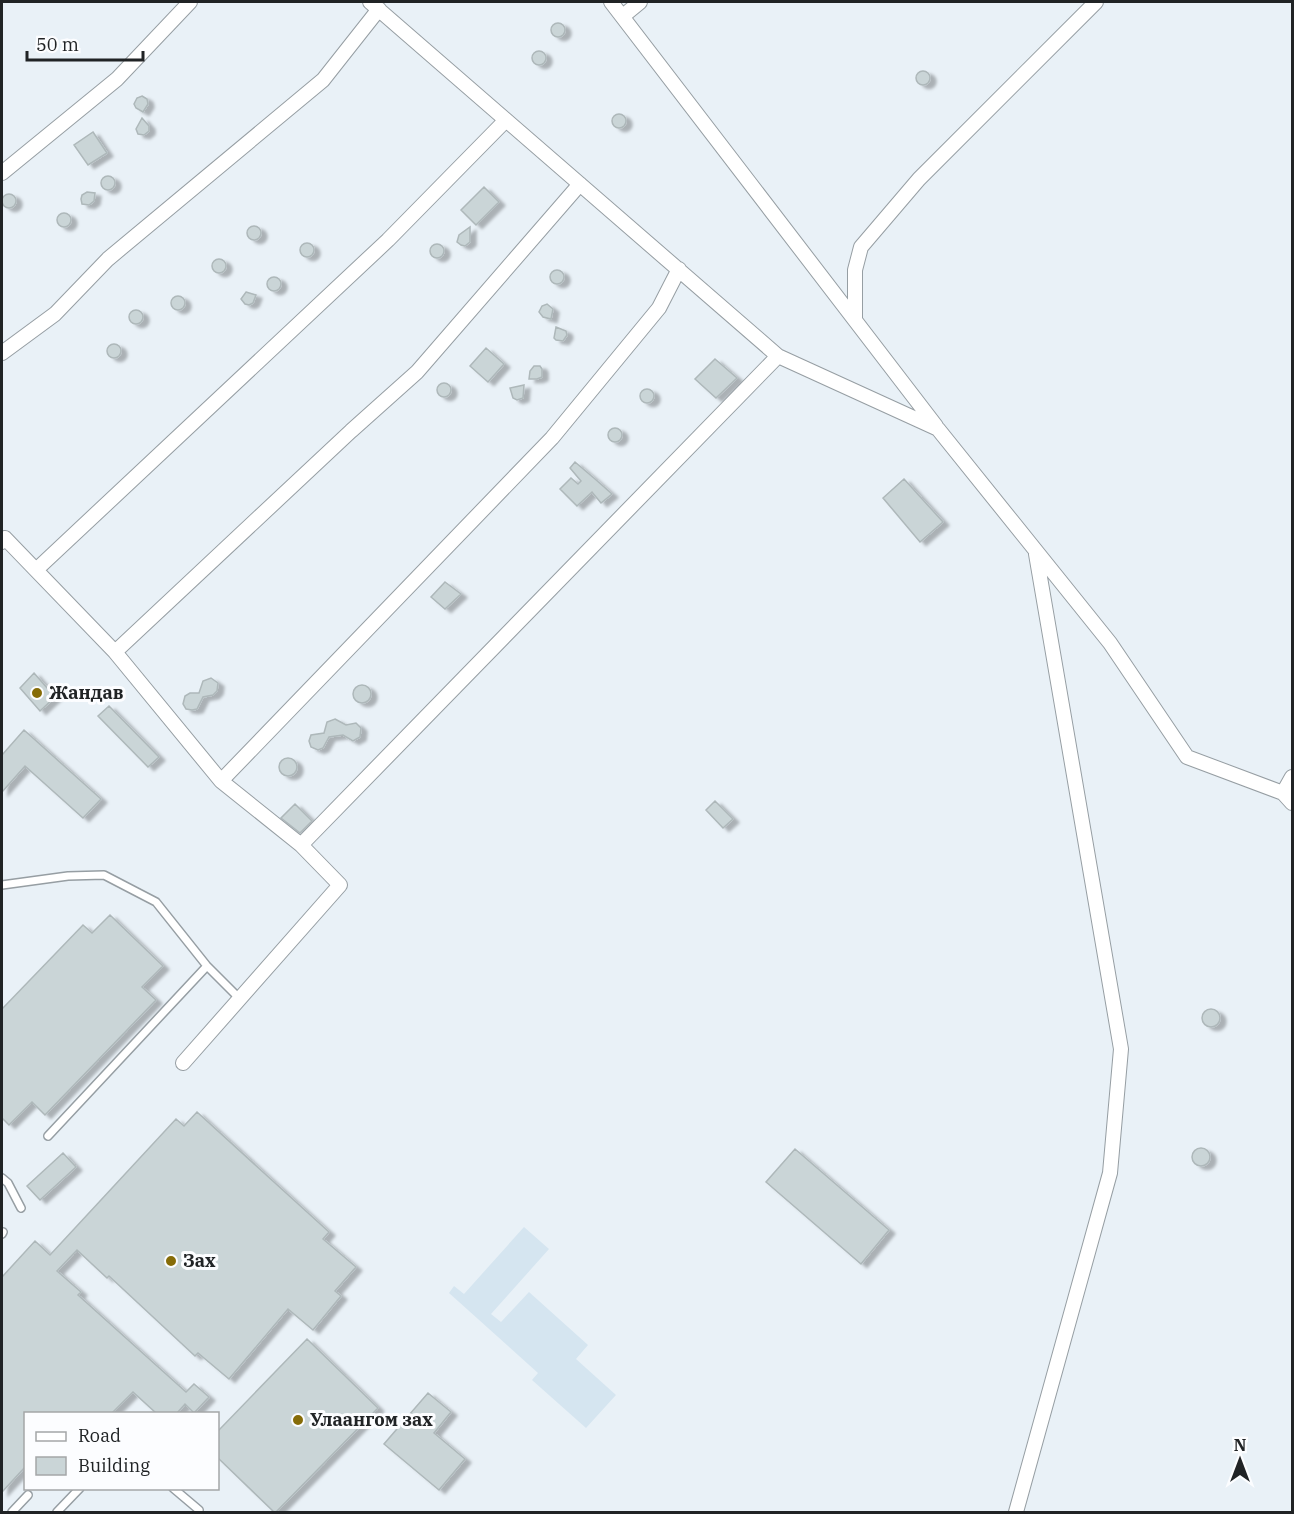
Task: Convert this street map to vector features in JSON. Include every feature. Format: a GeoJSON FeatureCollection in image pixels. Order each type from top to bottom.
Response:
{"type":"FeatureCollection","features":[{"type":"Feature","properties":{"kind":"street"},"geometry":{"type":"LineString","coordinates":[[2,173],[117,79],[190,2]]}},
{"type":"Feature","properties":{"kind":"street"},"geometry":{"type":"LineString","coordinates":[[611,2],[938,429],[1110,643],[1186,757],[1288,798],[1293,777]]}},
{"type":"Feature","properties":{"kind":"street"},"geometry":{"type":"LineString","coordinates":[[623,16],[640,2]]}},
{"type":"Feature","properties":{"kind":"street"},"geometry":{"type":"LineString","coordinates":[[855,320],[855,270],[861,247],[920,179],[1096,2]]}},
{"type":"Feature","properties":{"kind":"street"},"geometry":{"type":"LineString","coordinates":[[2,353],[55,314],[108,259],[323,80],[374,5],[778,356],[938,429]]}},
{"type":"Feature","properties":{"kind":"street"},"geometry":{"type":"LineString","coordinates":[[36,570],[388,240],[506,120]]}},
{"type":"Feature","properties":{"kind":"street"},"geometry":{"type":"LineString","coordinates":[[115,652],[342,439],[417,372],[580,184]]}},
{"type":"Feature","properties":{"kind":"street"},"geometry":{"type":"LineString","coordinates":[[221,781],[552,438],[659,308],[679,270]]}},
{"type":"Feature","properties":{"kind":"street"},"geometry":{"type":"LineString","coordinates":[[301,845],[778,356]]}},
{"type":"Feature","properties":{"kind":"street"},"geometry":{"type":"LineString","coordinates":[[2,543],[6,538],[115,652],[221,781],[301,845],[340,885],[183,1063]]}},
{"type":"Feature","properties":{"kind":"street"},"geometry":{"type":"LineString","coordinates":[[1016,1512],[1110,1173],[1121,1049],[1036,551]]}},
{"type":"Feature","properties":{"kind":"lane"},"geometry":{"type":"LineString","coordinates":[[2,885],[68,876],[104,875],[156,902],[207,966],[240,999]]}},
{"type":"Feature","properties":{"kind":"lane"},"geometry":{"type":"LineString","coordinates":[[48,1136],[207,966]]}},
{"type":"Feature","properties":{"kind":"lane"},"geometry":{"type":"LineString","coordinates":[[2,1178],[8,1183],[21,1208]]}},
{"type":"Feature","properties":{"kind":"lane"},"geometry":{"type":"LineString","coordinates":[[57,1512],[78,1490]]}},
{"type":"Feature","properties":{"kind":"lane"},"geometry":{"type":"LineString","coordinates":[[175,1490],[200,1510]]}},
{"type":"Feature","properties":{"kind":"lane"},"geometry":{"type":"LineString","coordinates":[[12,1512],[28,1495]]}},
{"type":"Feature","properties":{"kind":"shaded area"},"geometry":{"type":"Polygon","coordinates":[[[524,1227],[549,1249],[491,1314],[501,1322],[529,1292],[588,1345],[576,1359],[616,1395],[586,1428],[532,1380],[538,1373],[449,1293],[454,1286],[464,1294],[524,1227]]]}},
{"type":"Feature","properties":{"kind":"building"},"geometry":{"type":"Polygon","coordinates":[[[558,23],[563,25],[565,30],[563,35],[558,37],[553,35],[551,30],[553,25],[558,23]]]}},
{"type":"Feature","properties":{"kind":"building"},"geometry":{"type":"Polygon","coordinates":[[[539,51],[544,53],[546,58],[544,63],[539,65],[534,63],[532,58],[534,53],[539,51]]]}},
{"type":"Feature","properties":{"kind":"building"},"geometry":{"type":"Polygon","coordinates":[[[923,71],[928,73],[930,78],[928,83],[923,85],[918,83],[916,78],[918,73],[923,71]]]}},
{"type":"Feature","properties":{"kind":"building"},"geometry":{"type":"Polygon","coordinates":[[[142,96],[147,99],[148,104],[143,112],[134,104],[137,98],[142,96]]]}},
{"type":"Feature","properties":{"kind":"building"},"geometry":{"type":"Polygon","coordinates":[[[619,114],[624,116],[626,121],[624,126],[619,128],[614,126],[612,121],[614,116],[619,114]]]}},
{"type":"Feature","properties":{"kind":"building"},"geometry":{"type":"Polygon","coordinates":[[[142,118],[149,126],[149,131],[144,135],[138,134],[136,129],[142,118]]]}},
{"type":"Feature","properties":{"kind":"building"},"geometry":{"type":"Polygon","coordinates":[[[93,132],[107,153],[88,165],[74,145],[93,132]]]}},
{"type":"Feature","properties":{"kind":"building"},"geometry":{"type":"Polygon","coordinates":[[[108,176],[113,178],[115,183],[113,188],[108,190],[103,188],[101,183],[103,178],[108,176]]]}},
{"type":"Feature","properties":{"kind":"building"},"geometry":{"type":"Polygon","coordinates":[[[484,187],[499,202],[476,225],[461,210],[484,187]]]}},
{"type":"Feature","properties":{"kind":"building"},"geometry":{"type":"Polygon","coordinates":[[[87,192],[95,193],[94,201],[89,205],[82,204],[81,199],[82,195],[87,192]]]}},
{"type":"Feature","properties":{"kind":"building"},"geometry":{"type":"Polygon","coordinates":[[[9,194],[14,196],[16,201],[14,206],[9,208],[4,206],[2,201],[4,196],[9,194]]]}},
{"type":"Feature","properties":{"kind":"building"},"geometry":{"type":"Polygon","coordinates":[[[64,213],[69,215],[71,220],[69,225],[64,227],[59,225],[57,220],[59,215],[64,213]]]}},
{"type":"Feature","properties":{"kind":"building"},"geometry":{"type":"Polygon","coordinates":[[[254,226],[259,228],[261,233],[259,238],[254,240],[249,238],[247,233],[249,228],[254,226]]]}},
{"type":"Feature","properties":{"kind":"building"},"geometry":{"type":"Polygon","coordinates":[[[470,227],[470,242],[465,246],[461,245],[457,242],[459,235],[470,227]]]}},
{"type":"Feature","properties":{"kind":"building"},"geometry":{"type":"Polygon","coordinates":[[[307,243],[312,245],[314,250],[312,255],[307,257],[302,255],[300,250],[302,245],[307,243]]]}},
{"type":"Feature","properties":{"kind":"building"},"geometry":{"type":"Polygon","coordinates":[[[437,244],[442,246],[444,251],[442,256],[437,258],[432,256],[430,251],[432,246],[437,244]]]}},
{"type":"Feature","properties":{"kind":"building"},"geometry":{"type":"Polygon","coordinates":[[[219,259],[224,261],[226,266],[224,271],[219,273],[214,271],[212,266],[214,261],[219,259]]]}},
{"type":"Feature","properties":{"kind":"building"},"geometry":{"type":"Polygon","coordinates":[[[557,270],[562,272],[564,277],[562,282],[557,284],[552,282],[550,277],[552,272],[557,270]]]}},
{"type":"Feature","properties":{"kind":"building"},"geometry":{"type":"Polygon","coordinates":[[[274,277],[279,279],[281,284],[279,289],[274,291],[269,289],[267,284],[269,279],[274,277]]]}},
{"type":"Feature","properties":{"kind":"building"},"geometry":{"type":"Polygon","coordinates":[[[246,292],[256,295],[253,303],[249,305],[241,299],[246,292]]]}},
{"type":"Feature","properties":{"kind":"building"},"geometry":{"type":"Polygon","coordinates":[[[178,296],[183,298],[185,303],[183,308],[178,310],[173,308],[171,303],[173,298],[178,296]]]}},
{"type":"Feature","properties":{"kind":"building"},"geometry":{"type":"Polygon","coordinates":[[[547,304],[553,309],[551,319],[543,317],[539,312],[542,306],[547,304]]]}},
{"type":"Feature","properties":{"kind":"building"},"geometry":{"type":"Polygon","coordinates":[[[136,310],[141,312],[143,317],[141,322],[136,324],[131,322],[129,317],[131,312],[136,310]]]}},
{"type":"Feature","properties":{"kind":"building"},"geometry":{"type":"Polygon","coordinates":[[[556,327],[566,331],[567,335],[563,341],[554,338],[556,327]]]}},
{"type":"Feature","properties":{"kind":"building"},"geometry":{"type":"Polygon","coordinates":[[[114,344],[119,346],[121,351],[119,356],[114,358],[109,356],[107,351],[109,346],[114,344]]]}},
{"type":"Feature","properties":{"kind":"building"},"geometry":{"type":"Polygon","coordinates":[[[486,348],[504,364],[488,382],[470,366],[486,348]]]}},
{"type":"Feature","properties":{"kind":"building"},"geometry":{"type":"Polygon","coordinates":[[[715,359],[737,378],[716,398],[695,379],[715,359]]]}},
{"type":"Feature","properties":{"kind":"building"},"geometry":{"type":"Polygon","coordinates":[[[534,366],[540,366],[542,377],[529,379],[530,371],[534,366]]]}},
{"type":"Feature","properties":{"kind":"building"},"geometry":{"type":"Polygon","coordinates":[[[444,383],[449,385],[451,390],[449,395],[444,397],[439,395],[437,390],[439,385],[444,383]]]}},
{"type":"Feature","properties":{"kind":"building"},"geometry":{"type":"Polygon","coordinates":[[[524,385],[523,398],[517,400],[513,398],[510,388],[524,385]]]}},
{"type":"Feature","properties":{"kind":"building"},"geometry":{"type":"Polygon","coordinates":[[[647,389],[652,391],[654,396],[652,401],[647,403],[642,401],[640,396],[642,391],[647,389]]]}},
{"type":"Feature","properties":{"kind":"building"},"geometry":{"type":"Polygon","coordinates":[[[615,428],[620,430],[622,435],[620,440],[615,442],[610,440],[608,435],[610,430],[615,428]]]}},
{"type":"Feature","properties":{"kind":"building"},"geometry":{"type":"Polygon","coordinates":[[[575,462],[612,494],[601,503],[592,492],[577,506],[560,489],[571,478],[578,484],[581,481],[570,468],[575,462]]]}},
{"type":"Feature","properties":{"kind":"building"},"geometry":{"type":"Polygon","coordinates":[[[904,479],[943,522],[920,542],[883,498],[904,479]]]}},
{"type":"Feature","properties":{"kind":"building"},"geometry":{"type":"Polygon","coordinates":[[[445,582],[461,594],[445,609],[431,597],[445,582]]]}},
{"type":"Feature","properties":{"kind":"building","name":"Жандав"},"geometry":{"type":"Polygon","coordinates":[[[34,673],[55,697],[40,711],[20,688],[34,673]]]}},
{"type":"Feature","properties":{"kind":"building"},"geometry":{"type":"Polygon","coordinates":[[[211,678],[218,683],[217,691],[213,695],[203,697],[197,709],[186,709],[183,704],[185,696],[190,693],[199,693],[203,681],[211,678]]]}},
{"type":"Feature","properties":{"kind":"building"},"geometry":{"type":"Polygon","coordinates":[[[362,685],[368,688],[371,694],[368,700],[362,703],[356,700],[353,694],[356,688],[362,685]]]}},
{"type":"Feature","properties":{"kind":"building"},"geometry":{"type":"Polygon","coordinates":[[[109,706],[159,757],[148,767],[98,716],[109,706]]]}},
{"type":"Feature","properties":{"kind":"building"},"geometry":{"type":"Polygon","coordinates":[[[335,719],[346,725],[356,723],[361,728],[360,737],[353,741],[343,735],[329,737],[323,748],[318,750],[311,747],[309,741],[311,735],[324,733],[327,722],[335,719]]]}},
{"type":"Feature","properties":{"kind":"building"},"geometry":{"type":"Polygon","coordinates":[[[24,730],[101,799],[83,818],[25,766],[2,792],[2,755],[24,730]]]}},
{"type":"Feature","properties":{"kind":"building"},"geometry":{"type":"Polygon","coordinates":[[[288,758],[294,761],[297,767],[294,773],[288,776],[282,773],[279,767],[282,761],[288,758]]]}},
{"type":"Feature","properties":{"kind":"building"},"geometry":{"type":"Polygon","coordinates":[[[715,801],[733,819],[723,828],[706,810],[715,801]]]}},
{"type":"Feature","properties":{"kind":"building"},"geometry":{"type":"Polygon","coordinates":[[[295,804],[312,821],[300,833],[281,818],[295,804]]]}},
{"type":"Feature","properties":{"kind":"building"},"geometry":{"type":"Polygon","coordinates":[[[110,915],[163,966],[142,987],[156,1000],[45,1115],[32,1102],[9,1125],[2,1118],[2,1009],[83,925],[92,933],[110,915]]]}},
{"type":"Feature","properties":{"kind":"building"},"geometry":{"type":"Polygon","coordinates":[[[1211,1009],[1217,1012],[1220,1018],[1217,1024],[1211,1027],[1205,1024],[1202,1018],[1205,1012],[1211,1009]]]}},
{"type":"Feature","properties":{"kind":"building"},"geometry":{"type":"Polygon","coordinates":[[[197,1112],[329,1232],[323,1239],[356,1267],[335,1291],[341,1296],[313,1330],[288,1309],[229,1379],[198,1353],[195,1356],[109,1276],[107,1278],[77,1250],[57,1271],[81,1292],[78,1295],[186,1392],[194,1384],[209,1397],[195,1412],[185,1404],[178,1412],[155,1412],[133,1392],[113,1412],[24,1412],[24,1468],[2,1492],[2,1277],[35,1241],[50,1255],[176,1119],[184,1126],[197,1112]]]}},
{"type":"Feature","properties":{"kind":"building"},"geometry":{"type":"Polygon","coordinates":[[[1201,1148],[1207,1151],[1210,1157],[1207,1163],[1201,1166],[1195,1163],[1192,1157],[1195,1151],[1201,1148]]]}},
{"type":"Feature","properties":{"kind":"building"},"geometry":{"type":"Polygon","coordinates":[[[795,1149],[889,1230],[861,1264],[766,1182],[795,1149]]]}},
{"type":"Feature","properties":{"kind":"building"},"geometry":{"type":"Polygon","coordinates":[[[63,1153],[76,1167],[40,1200],[27,1186],[63,1153]]]}},
{"type":"Feature","properties":{"kind":"building","name":"Улаангом зах"},"geometry":{"type":"Polygon","coordinates":[[[307,1339],[378,1408],[276,1512],[219,1459],[219,1430],[307,1339]]]}},
{"type":"Feature","properties":{"kind":"building"},"geometry":{"type":"Polygon","coordinates":[[[428,1393],[451,1412],[434,1433],[465,1459],[439,1490],[384,1444],[428,1393]]]}},
{"type":"Feature","properties":{"kind":"place","name":"Жандав"},"geometry":{"type":"Point","coordinates":[37,693]}},
{"type":"Feature","properties":{"kind":"place","name":"Зах"},"geometry":{"type":"Point","coordinates":[171,1261]}},
{"type":"Feature","properties":{"kind":"place","name":"Улаангом зах"},"geometry":{"type":"Point","coordinates":[298,1420]}}]}
